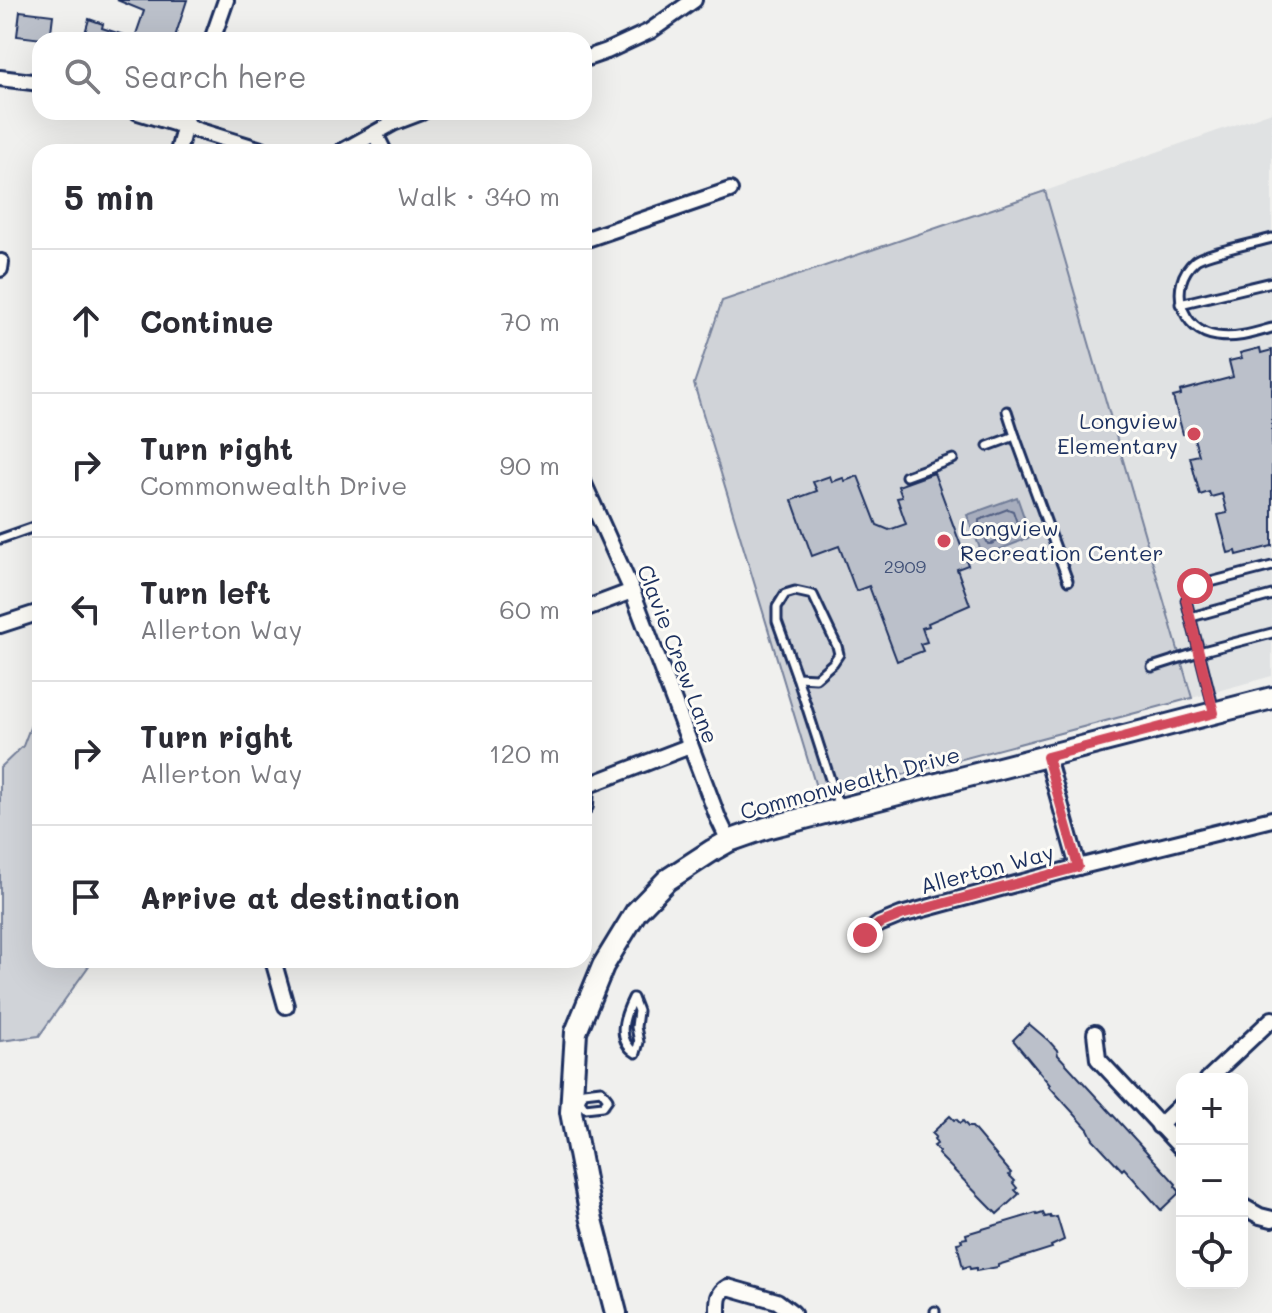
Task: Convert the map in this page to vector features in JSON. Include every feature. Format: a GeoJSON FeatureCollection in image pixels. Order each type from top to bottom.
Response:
{"type":"FeatureCollection","features":[{"type":"Feature","properties":{"kind":"street"},"geometry":{"type":"LineString","coordinates":[[215,32],[226,0]]}},
{"type":"Feature","properties":{"kind":"street"},"geometry":{"type":"LineString","coordinates":[[592,56],[650,31],[685,3]]}},
{"type":"Feature","properties":{"kind":"street"},"geometry":{"type":"LineString","coordinates":[[0,78],[32,82]]}},
{"type":"Feature","properties":{"kind":"street"},"geometry":{"type":"LineString","coordinates":[[180,144],[186,120]]}},
{"type":"Feature","properties":{"kind":"street"},"geometry":{"type":"LineString","coordinates":[[188,120],[248,144]]}},
{"type":"Feature","properties":{"kind":"street"},"geometry":{"type":"LineString","coordinates":[[356,144],[401,120]]}},
{"type":"Feature","properties":{"kind":"street"},"geometry":{"type":"LineString","coordinates":[[375,134],[380,144]]}},
{"type":"Feature","properties":{"kind":"street"},"geometry":{"type":"LineString","coordinates":[[592,237],[730,190]]}},
{"type":"Feature","properties":{"kind":"street"},"geometry":{"type":"LineString","coordinates":[[0,269],[1,262]]}},
{"type":"Feature","properties":{"kind":"street","name":"Clavie Crew Lane"},"geometry":{"type":"LineString","coordinates":[[592,502],[632,591],[729,841]]}},
{"type":"Feature","properties":{"kind":"street"},"geometry":{"type":"LineString","coordinates":[[592,606],[632,591]]}},
{"type":"Feature","properties":{"kind":"street"},"geometry":{"type":"LineString","coordinates":[[0,625],[32,615]]}},
{"type":"Feature","properties":{"kind":"street","name":"Commonwealth Drive"},"geometry":{"type":"LineString","coordinates":[[616,1313],[591,1216],[571,1112],[576,1102],[576,1032],[603,966],[627,925],[667,880],[729,841],[766,828],[1272,698]]}},
{"type":"Feature","properties":{"kind":"street"},"geometry":{"type":"LineString","coordinates":[[592,784],[690,746]]}},
{"type":"Feature","properties":{"kind":"street","name":"Allerton Way"},"geometry":{"type":"LineString","coordinates":[[1047,757],[1078,867]]}},
{"type":"Feature","properties":{"kind":"street","name":"Allerton Way"},"geometry":{"type":"LineString","coordinates":[[865,935],[879,924],[901,915],[1272,819]]}},
{"type":"Feature","properties":{"kind":"street"},"geometry":{"type":"LineString","coordinates":[[275,968],[286,1006]]}},
{"type":"Feature","properties":{"kind":"street"},"geometry":{"type":"LineString","coordinates":[[1214,1073],[1272,1019]]}},
{"type":"Feature","properties":{"kind":"street"},"geometry":{"type":"LineString","coordinates":[[1095,1033],[1098,1059],[1178,1145]]}},
{"type":"Feature","properties":{"kind":"street"},"geometry":{"type":"LineString","coordinates":[[1159,1126],[1176,1110]]}},
{"type":"Feature","properties":{"kind":"street"},"geometry":{"type":"LineString","coordinates":[[1248,1209],[1272,1219]]}},
{"type":"Feature","properties":{"kind":"street"},"geometry":{"type":"LineString","coordinates":[[718,1313],[718,1298],[721,1291],[728,1287],[777,1301],[793,1313]]}},
{"type":"Feature","properties":{"kind":"lane"},"geometry":{"type":"LineString","coordinates":[[1272,238],[1196,259],[1184,274],[1180,291],[1180,304],[1189,321],[1200,332],[1238,337],[1272,328]]}},
{"type":"Feature","properties":{"kind":"lane"},"geometry":{"type":"LineString","coordinates":[[1180,304],[1272,282]]}},
{"type":"Feature","properties":{"kind":"lane"},"geometry":{"type":"LineString","coordinates":[[1007,411],[1068,581]]}},
{"type":"Feature","properties":{"kind":"lane"},"geometry":{"type":"LineString","coordinates":[[988,446],[1015,436]]}},
{"type":"Feature","properties":{"kind":"lane"},"geometry":{"type":"LineString","coordinates":[[906,476],[953,459]]}},
{"type":"Feature","properties":{"kind":"lane"},"geometry":{"type":"LineString","coordinates":[[0,539],[32,528]]}},
{"type":"Feature","properties":{"kind":"lane"},"geometry":{"type":"LineString","coordinates":[[1214,713],[1186,600],[1195,586],[1272,566]]}},
{"type":"Feature","properties":{"kind":"lane"},"geometry":{"type":"LineString","coordinates":[[797,677],[816,678],[839,654],[813,595],[795,591],[785,594],[777,607],[777,621],[840,809]]}},
{"type":"Feature","properties":{"kind":"lane"},"geometry":{"type":"LineString","coordinates":[[1191,617],[1272,595]]}},
{"type":"Feature","properties":{"kind":"lane"},"geometry":{"type":"LineString","coordinates":[[1152,667],[1272,633]]}},
{"type":"Feature","properties":{"kind":"lane"},"geometry":{"type":"LineString","coordinates":[[633,998],[638,1011],[636,1027],[639,1042],[636,1053],[629,1049],[624,1038],[622,1020],[633,998]]}},
{"type":"Feature","properties":{"kind":"shaded area","name":"Longview Elementary"},"geometry":{"type":"Polygon","coordinates":[[[1272,112],[1272,676],[1192,698],[1045,191],[1272,112]]]}},
{"type":"Feature","properties":{"kind":"shaded area","name":"Longview Recreation Center"},"geometry":{"type":"Polygon","coordinates":[[[1045,191],[1192,698],[819,797],[694,384],[722,301],[1045,191]]]}},
{"type":"Feature","properties":{"kind":"shaded area"},"geometry":{"type":"Polygon","coordinates":[[[32,722],[32,968],[87,968],[39,1036],[0,1041],[0,768],[23,746],[32,722]]]}},
{"type":"Feature","properties":{"kind":"water"},"geometry":{"type":"Polygon","coordinates":[[[1017,497],[1031,537],[983,556],[967,515],[1017,497]]]}},
{"type":"Feature","properties":{"kind":"building"},"geometry":{"type":"Polygon","coordinates":[[[117,0],[187,0],[177,32],[137,32],[144,11],[117,0]]]}},
{"type":"Feature","properties":{"kind":"building"},"geometry":{"type":"Polygon","coordinates":[[[20,11],[53,15],[51,32],[32,32],[32,38],[17,36],[20,11]]]}},
{"type":"Feature","properties":{"kind":"building"},"geometry":{"type":"Polygon","coordinates":[[[89,19],[114,32],[85,32],[89,19]]]}},
{"type":"Feature","properties":{"kind":"building"},"geometry":{"type":"Polygon","coordinates":[[[1260,348],[1261,353],[1272,350],[1272,546],[1237,555],[1236,551],[1228,553],[1218,515],[1227,513],[1222,494],[1211,497],[1209,492],[1200,495],[1190,457],[1199,455],[1192,432],[1183,434],[1173,397],[1181,395],[1180,391],[1233,377],[1229,361],[1242,358],[1240,353],[1260,348]]]}},
{"type":"Feature","properties":{"kind":"building","name":"Longview Recreation Center"},"geometry":{"type":"Polygon","coordinates":[[[934,473],[968,565],[957,569],[970,605],[928,623],[929,626],[922,628],[927,642],[920,644],[923,651],[897,661],[869,586],[856,591],[839,546],[812,556],[792,500],[817,491],[813,482],[830,476],[832,482],[858,476],[877,525],[889,530],[906,524],[897,498],[902,497],[898,486],[934,473]]]}},
{"type":"Feature","properties":{"kind":"building"},"geometry":{"type":"Polygon","coordinates":[[[1029,1024],[1049,1041],[1058,1055],[1176,1184],[1176,1196],[1161,1210],[1093,1139],[1013,1040],[1029,1024]]]}},
{"type":"Feature","properties":{"kind":"building"},"geometry":{"type":"Polygon","coordinates":[[[950,1116],[972,1127],[1015,1181],[1015,1190],[1019,1194],[997,1214],[938,1154],[934,1146],[937,1144],[936,1137],[932,1133],[950,1116]]]}},
{"type":"Feature","properties":{"kind":"building"},"geometry":{"type":"Polygon","coordinates":[[[1036,1213],[1057,1217],[1064,1240],[1052,1248],[998,1267],[976,1271],[976,1268],[970,1269],[969,1266],[963,1268],[957,1243],[967,1238],[966,1234],[1036,1213]]]}},
{"type":"Feature","properties":{"kind":"place","name":"Longview Elementary"},"geometry":{"type":"Point","coordinates":[1194,434]}},
{"type":"Feature","properties":{"kind":"place","name":"Longview Recreation Center"},"geometry":{"type":"Point","coordinates":[944,541]}},
{"type":"Feature","properties":{"kind":"route"},"geometry":{"type":"LineString","coordinates":[[865,935],[879,924],[901,915],[1078,867],[1047,757],[1214,713],[1186,600],[1195,586]]}}]}
